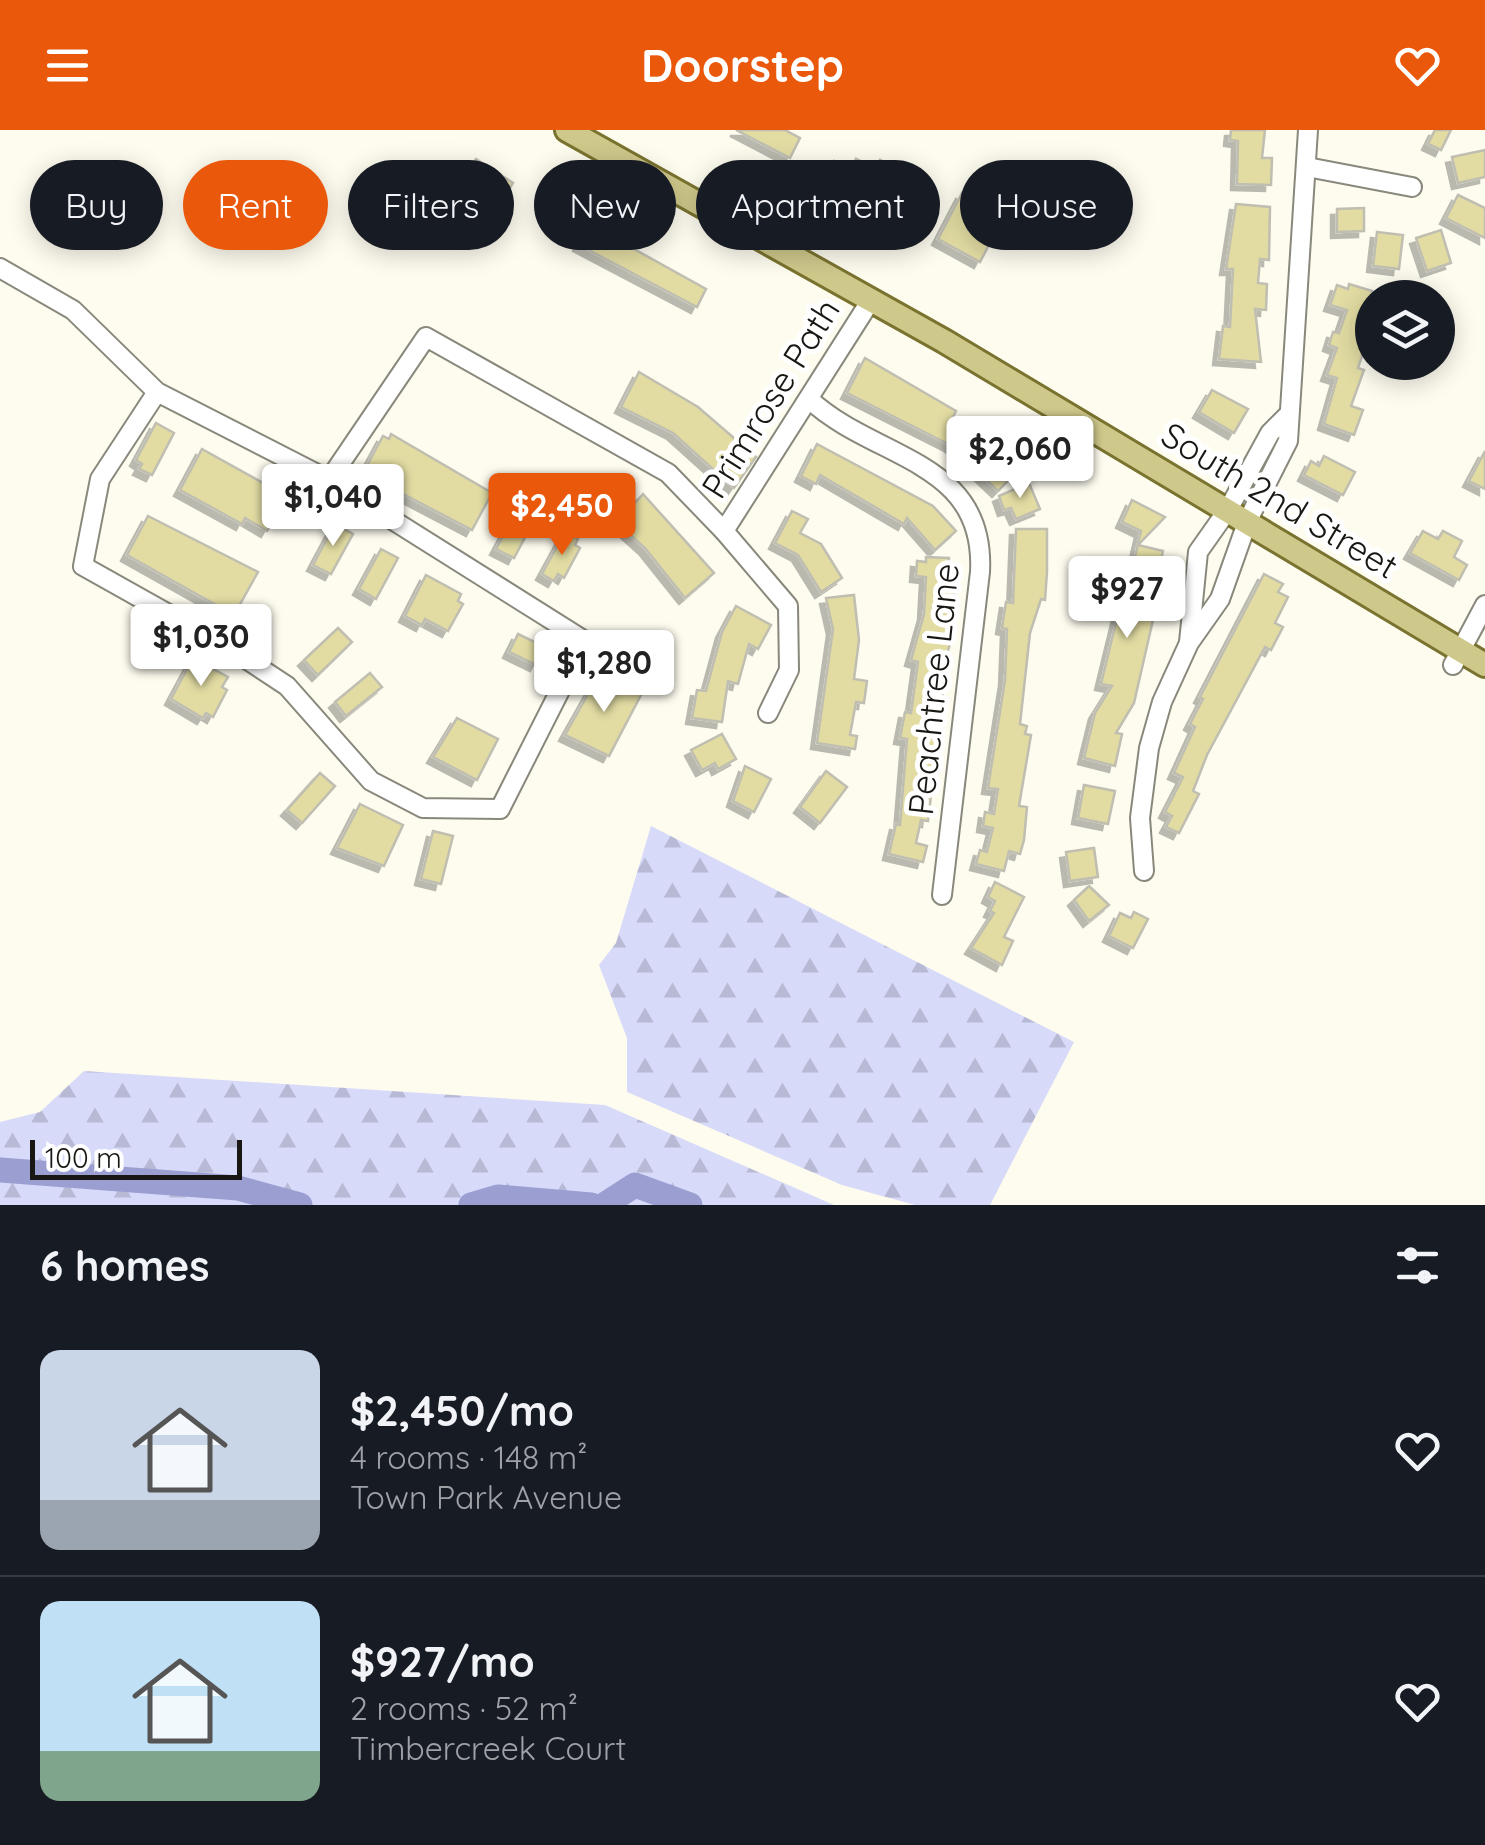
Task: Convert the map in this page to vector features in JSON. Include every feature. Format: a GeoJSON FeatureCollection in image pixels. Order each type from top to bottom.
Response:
{"type":"FeatureCollection","features":[{"type":"Feature","properties":{"kind":"main road","name":"South 2nd Street"},"geometry":{"type":"LineString","coordinates":[[571,131],[1238,514],[1457,658],[1485,665]]}},
{"type":"Feature","properties":{"kind":"street"},"geometry":{"type":"LineString","coordinates":[[1189,643],[1198,552],[1238,514],[1288,441],[1308,130]]}},
{"type":"Feature","properties":{"kind":"street"},"geometry":{"type":"LineString","coordinates":[[1306,168],[1412,186]]}},
{"type":"Feature","properties":{"kind":"street"},"geometry":{"type":"LineString","coordinates":[[0,268],[72,310],[156,392],[328,480],[585,641],[500,809],[424,808],[371,781],[286,686],[231,648],[83,566],[100,479],[156,392]]}},
{"type":"Feature","properties":{"kind":"street","name":"Primrose Path"},"geometry":{"type":"LineString","coordinates":[[724,532],[871,300]]}},
{"type":"Feature","properties":{"kind":"street"},"geometry":{"type":"LineString","coordinates":[[328,480],[426,337],[668,473],[724,532],[788,606],[789,670],[768,713]]}},
{"type":"Feature","properties":{"kind":"street","name":"Peachtree Lane"},"geometry":{"type":"LineString","coordinates":[[809,399],[839,422],[944,480],[966,504],[978,533],[980,572],[942,895]]}},
{"type":"Feature","properties":{"kind":"street"},"geometry":{"type":"LineString","coordinates":[[1144,871],[1140,818],[1149,748],[1162,702],[1189,643],[1220,598],[1238,514]]}},
{"type":"Feature","properties":{"kind":"street"},"geometry":{"type":"LineString","coordinates":[[1457,658],[1485,605]]}},
{"type":"Feature","properties":{"kind":"green space"},"geometry":{"type":"Polygon","coordinates":[[[651,826],[1074,1042],[990,1205],[915,1205],[842,1185],[627,1092],[627,1038],[599,965],[616,943],[651,826]]]}},
{"type":"Feature","properties":{"kind":"green space"},"geometry":{"type":"Polygon","coordinates":[[[84,1071],[605,1105],[834,1205],[0,1205],[0,1122],[40,1112],[84,1071]]]}},
{"type":"Feature","properties":{"kind":"building"},"geometry":{"type":"Polygon","coordinates":[[[736,130],[785,130],[800,138],[790,158],[736,130]]]}},
{"type":"Feature","properties":{"kind":"building"},"geometry":{"type":"Polygon","coordinates":[[[1231,130],[1265,130],[1262,158],[1272,158],[1271,185],[1237,184],[1238,141],[1230,140],[1231,130]]]}},
{"type":"Feature","properties":{"kind":"building"},"geometry":{"type":"Polygon","coordinates":[[[1435,130],[1451,130],[1441,150],[1428,144],[1435,130]]]}},
{"type":"Feature","properties":{"kind":"building"},"geometry":{"type":"Polygon","coordinates":[[[1485,150],[1485,177],[1458,183],[1452,157],[1485,150]]]}},
{"type":"Feature","properties":{"kind":"building"},"geometry":{"type":"Polygon","coordinates":[[[1458,195],[1485,208],[1485,238],[1446,218],[1458,195]]]}},
{"type":"Feature","properties":{"kind":"building"},"geometry":{"type":"Polygon","coordinates":[[[960,197],[960,250],[986,250],[980,262],[940,240],[960,197]]]}},
{"type":"Feature","properties":{"kind":"building"},"geometry":{"type":"Polygon","coordinates":[[[1236,204],[1270,207],[1269,260],[1260,259],[1258,283],[1267,284],[1266,310],[1255,309],[1261,362],[1219,359],[1223,326],[1230,327],[1233,269],[1226,269],[1236,204]]]}},
{"type":"Feature","properties":{"kind":"building"},"geometry":{"type":"Polygon","coordinates":[[[1364,208],[1364,231],[1337,232],[1337,209],[1364,208]]]}},
{"type":"Feature","properties":{"kind":"building"},"geometry":{"type":"Polygon","coordinates":[[[1441,230],[1451,263],[1427,271],[1416,238],[1441,230]]]}},
{"type":"Feature","properties":{"kind":"building"},"geometry":{"type":"Polygon","coordinates":[[[1377,232],[1403,235],[1399,269],[1373,266],[1377,232]]]}},
{"type":"Feature","properties":{"kind":"building"},"geometry":{"type":"Polygon","coordinates":[[[589,250],[636,250],[706,289],[697,307],[589,250]]]}},
{"type":"Feature","properties":{"kind":"building"},"geometry":{"type":"Polygon","coordinates":[[[1349,284],[1355,286],[1355,380],[1360,380],[1351,406],[1363,410],[1354,435],[1324,424],[1337,378],[1327,375],[1337,348],[1329,345],[1333,332],[1339,333],[1347,310],[1330,305],[1337,285],[1348,289],[1349,284]]]}},
{"type":"Feature","properties":{"kind":"building"},"geometry":{"type":"Polygon","coordinates":[[[865,358],[956,411],[951,421],[1002,447],[1006,443],[1026,462],[998,491],[978,472],[982,468],[950,445],[847,393],[865,358]]]}},
{"type":"Feature","properties":{"kind":"building"},"geometry":{"type":"Polygon","coordinates":[[[639,372],[698,407],[756,457],[734,488],[673,433],[621,407],[639,372]]]}},
{"type":"Feature","properties":{"kind":"building"},"geometry":{"type":"Polygon","coordinates":[[[1212,390],[1248,409],[1234,433],[1199,412],[1212,390]]]}},
{"type":"Feature","properties":{"kind":"building"},"geometry":{"type":"Polygon","coordinates":[[[156,423],[174,433],[152,475],[139,469],[142,464],[136,460],[156,423]]]}},
{"type":"Feature","properties":{"kind":"building"},"geometry":{"type":"Polygon","coordinates":[[[391,434],[492,493],[472,530],[363,473],[383,436],[389,439],[391,434]]]}},
{"type":"Feature","properties":{"kind":"building"},"geometry":{"type":"Polygon","coordinates":[[[817,444],[933,506],[956,531],[935,550],[907,518],[904,524],[820,475],[816,484],[801,476],[817,444]]]}},
{"type":"Feature","properties":{"kind":"building"},"geometry":{"type":"Polygon","coordinates":[[[202,449],[281,493],[277,500],[283,503],[267,531],[245,518],[242,524],[180,490],[202,449]]]}},
{"type":"Feature","properties":{"kind":"building"},"geometry":{"type":"Polygon","coordinates":[[[1485,451],[1485,489],[1469,481],[1485,451]]]}},
{"type":"Feature","properties":{"kind":"building"},"geometry":{"type":"Polygon","coordinates":[[[1324,456],[1355,472],[1343,495],[1304,475],[1311,461],[1319,466],[1324,456]]]}},
{"type":"Feature","properties":{"kind":"building"},"geometry":{"type":"Polygon","coordinates":[[[1029,483],[1040,509],[1016,519],[1011,508],[1004,510],[999,496],[1029,483]]]}},
{"type":"Feature","properties":{"kind":"building"},"geometry":{"type":"Polygon","coordinates":[[[643,494],[714,573],[685,598],[645,548],[617,523],[643,494]]]}},
{"type":"Feature","properties":{"kind":"building"},"geometry":{"type":"Polygon","coordinates":[[[1132,500],[1165,517],[1138,545],[1163,551],[1153,598],[1158,598],[1134,703],[1116,733],[1122,734],[1115,766],[1084,758],[1095,713],[1112,686],[1101,684],[1119,610],[1115,609],[1119,582],[1129,583],[1141,531],[1122,522],[1132,500]]]}},
{"type":"Feature","properties":{"kind":"building"},"geometry":{"type":"Polygon","coordinates":[[[518,508],[536,517],[514,558],[496,549],[518,508]]]}},
{"type":"Feature","properties":{"kind":"building"},"geometry":{"type":"Polygon","coordinates":[[[792,511],[808,519],[800,533],[821,544],[842,578],[821,592],[798,555],[775,543],[792,511]]]}},
{"type":"Feature","properties":{"kind":"building"},"geometry":{"type":"Polygon","coordinates":[[[148,516],[258,572],[234,615],[127,555],[148,516]]]}},
{"type":"Feature","properties":{"kind":"building"},"geometry":{"type":"Polygon","coordinates":[[[335,524],[353,534],[331,574],[313,565],[335,524]]]}},
{"type":"Feature","properties":{"kind":"building"},"geometry":{"type":"Polygon","coordinates":[[[1016,529],[1047,529],[1047,572],[1045,600],[1041,599],[1030,633],[1020,724],[1027,726],[1025,734],[1031,735],[1019,806],[1027,807],[1024,840],[1020,854],[1009,851],[1004,871],[976,864],[980,850],[987,852],[993,828],[983,826],[985,812],[994,814],[998,789],[988,788],[1005,680],[1007,629],[1002,628],[1006,602],[1013,603],[1016,529]]]}},
{"type":"Feature","properties":{"kind":"building"},"geometry":{"type":"Polygon","coordinates":[[[1423,531],[1438,539],[1443,531],[1462,541],[1454,557],[1467,565],[1459,580],[1410,553],[1423,531]]]}},
{"type":"Feature","properties":{"kind":"building"},"geometry":{"type":"Polygon","coordinates":[[[565,532],[578,539],[575,545],[580,548],[564,578],[558,574],[554,581],[542,574],[565,532]]]}},
{"type":"Feature","properties":{"kind":"building"},"geometry":{"type":"Polygon","coordinates":[[[381,549],[398,558],[376,599],[359,589],[381,549]]]}},
{"type":"Feature","properties":{"kind":"building"},"geometry":{"type":"Polygon","coordinates":[[[926,557],[949,558],[948,578],[956,578],[950,644],[941,674],[945,675],[928,821],[921,820],[916,843],[927,846],[923,862],[889,854],[896,824],[900,825],[907,739],[900,738],[905,712],[911,713],[918,662],[911,660],[924,614],[926,577],[916,576],[917,561],[926,562],[926,557]]]}},
{"type":"Feature","properties":{"kind":"building"},"geometry":{"type":"Polygon","coordinates":[[[1264,574],[1283,584],[1278,592],[1288,597],[1275,623],[1283,627],[1271,650],[1265,647],[1207,755],[1193,791],[1199,794],[1179,833],[1166,827],[1172,816],[1165,812],[1183,777],[1174,773],[1195,727],[1190,724],[1264,574]]]}},
{"type":"Feature","properties":{"kind":"building"},"geometry":{"type":"Polygon","coordinates":[[[426,575],[461,594],[458,601],[463,604],[448,631],[425,619],[422,625],[405,616],[426,575]]]}},
{"type":"Feature","properties":{"kind":"building"},"geometry":{"type":"Polygon","coordinates":[[[854,595],[859,640],[854,679],[867,681],[864,703],[856,702],[850,735],[857,736],[855,749],[817,743],[833,629],[826,598],[854,595]]]}},
{"type":"Feature","properties":{"kind":"building"},"geometry":{"type":"Polygon","coordinates":[[[736,606],[771,625],[758,649],[749,644],[738,684],[728,681],[722,722],[692,718],[697,690],[706,691],[722,632],[736,606]]]}},
{"type":"Feature","properties":{"kind":"building"},"geometry":{"type":"Polygon","coordinates":[[[338,628],[352,642],[318,675],[304,660],[338,628]]]}},
{"type":"Feature","properties":{"kind":"building"},"geometry":{"type":"Polygon","coordinates":[[[518,634],[545,647],[536,665],[509,652],[518,634]]]}},
{"type":"Feature","properties":{"kind":"building"},"geometry":{"type":"Polygon","coordinates":[[[193,658],[228,677],[222,687],[227,690],[213,717],[206,713],[203,718],[171,699],[193,658]]]}},
{"type":"Feature","properties":{"kind":"building"},"geometry":{"type":"Polygon","coordinates":[[[370,673],[382,687],[346,716],[335,702],[370,673]]]}},
{"type":"Feature","properties":{"kind":"building"},"geometry":{"type":"Polygon","coordinates":[[[600,673],[641,695],[609,756],[565,735],[600,673]]]}},
{"type":"Feature","properties":{"kind":"building"},"geometry":{"type":"Polygon","coordinates":[[[457,718],[498,739],[477,780],[433,757],[457,718]]]}},
{"type":"Feature","properties":{"kind":"building"},"geometry":{"type":"Polygon","coordinates":[[[722,734],[736,759],[718,769],[715,763],[702,770],[691,750],[722,734]]]}},
{"type":"Feature","properties":{"kind":"building"},"geometry":{"type":"Polygon","coordinates":[[[745,766],[771,779],[754,812],[733,801],[745,766]]]}},
{"type":"Feature","properties":{"kind":"building"},"geometry":{"type":"Polygon","coordinates":[[[826,771],[847,787],[820,823],[800,807],[826,771]]]}},
{"type":"Feature","properties":{"kind":"building"},"geometry":{"type":"Polygon","coordinates":[[[320,773],[335,786],[302,823],[287,810],[320,773]]]}},
{"type":"Feature","properties":{"kind":"building"},"geometry":{"type":"Polygon","coordinates":[[[1084,785],[1115,791],[1108,824],[1078,818],[1084,785]]]}},
{"type":"Feature","properties":{"kind":"building"},"geometry":{"type":"Polygon","coordinates":[[[360,804],[403,825],[384,866],[337,848],[360,804]]]}},
{"type":"Feature","properties":{"kind":"building"},"geometry":{"type":"Polygon","coordinates":[[[433,831],[453,836],[441,884],[421,879],[433,831]]]}},
{"type":"Feature","properties":{"kind":"building"},"geometry":{"type":"Polygon","coordinates":[[[1094,848],[1098,877],[1070,881],[1066,852],[1094,848]]]}},
{"type":"Feature","properties":{"kind":"building"},"geometry":{"type":"Polygon","coordinates":[[[995,882],[1024,897],[1004,937],[1013,941],[1002,965],[971,948],[994,913],[990,911],[995,901],[988,897],[995,882]]]}},
{"type":"Feature","properties":{"kind":"building"},"geometry":{"type":"Polygon","coordinates":[[[1089,886],[1109,905],[1089,921],[1074,900],[1089,886]]]}},
{"type":"Feature","properties":{"kind":"building"},"geometry":{"type":"Polygon","coordinates":[[[1134,912],[1148,919],[1133,948],[1109,936],[1120,913],[1131,918],[1134,912]]]}},
{"type":"Feature","properties":{"kind":"waterway"},"geometry":{"type":"LineString","coordinates":[[0,1170],[238,1188],[300,1205]]}},
{"type":"Feature","properties":{"kind":"waterway"},"geometry":{"type":"LineString","coordinates":[[604,1205],[635,1185],[690,1205]]}},
{"type":"Feature","properties":{"kind":"waterway"},"geometry":{"type":"LineString","coordinates":[[471,1205],[498,1197],[591,1205]]}}]}
